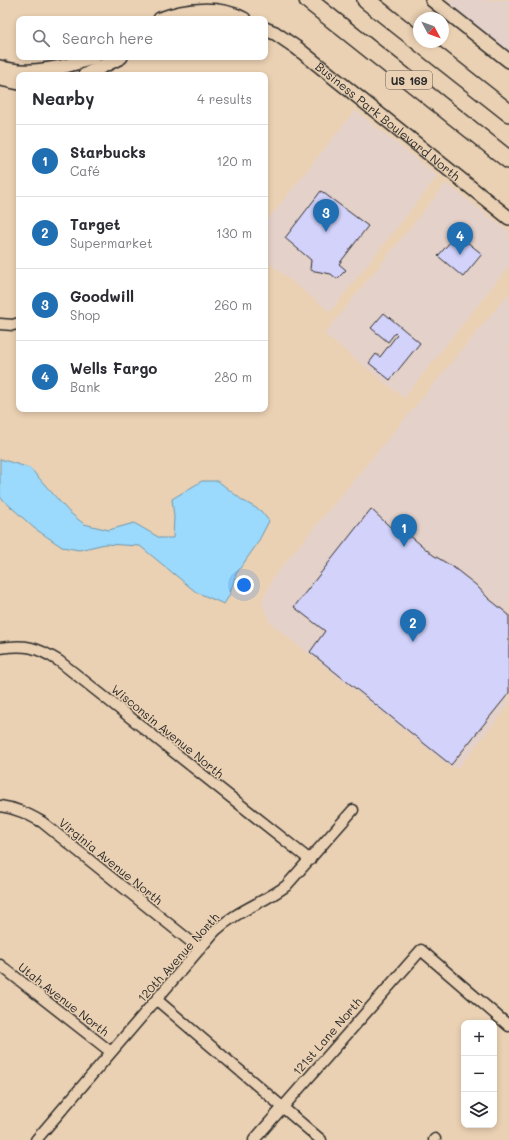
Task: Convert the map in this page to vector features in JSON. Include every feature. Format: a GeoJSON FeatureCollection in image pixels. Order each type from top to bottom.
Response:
{"type":"FeatureCollection","features":[{"type":"Feature","properties":{"kind":"highway","name":"US 169"},"geometry":{"type":"LineString","coordinates":[[308,0],[509,160]]}},
{"type":"Feature","properties":{"kind":"highway","name":"US 169"},"geometry":{"type":"LineString","coordinates":[[366,0],[413,37]]}},
{"type":"Feature","properties":{"kind":"highway","name":"US 169"},"geometry":{"type":"LineString","coordinates":[[427,48],[509,113]]}},
{"type":"Feature","properties":{"kind":"street"},"geometry":{"type":"LineString","coordinates":[[432,0],[509,61]]}},
{"type":"Feature","properties":{"kind":"street"},"geometry":{"type":"LineString","coordinates":[[169,16],[182,12],[212,10],[239,16]]}},
{"type":"Feature","properties":{"kind":"street","name":"Business Park Boulevard North"},"geometry":{"type":"LineString","coordinates":[[268,30],[275,33],[296,48],[509,218]]}},
{"type":"Feature","properties":{"kind":"street"},"geometry":{"type":"LineString","coordinates":[[0,66],[27,71],[74,65],[86,60]]}},
{"type":"Feature","properties":{"kind":"street"},"geometry":{"type":"LineString","coordinates":[[89,60],[89,72]]}},
{"type":"Feature","properties":{"kind":"street"},"geometry":{"type":"LineString","coordinates":[[93,72],[115,60]]}},
{"type":"Feature","properties":{"kind":"street"},"geometry":{"type":"LineString","coordinates":[[0,80],[16,83]]}},
{"type":"Feature","properties":{"kind":"street"},"geometry":{"type":"LineString","coordinates":[[0,324],[16,324]]}},
{"type":"Feature","properties":{"kind":"street","name":"Wisconsin Avenue North"},"geometry":{"type":"LineString","coordinates":[[0,648],[29,646],[45,652],[59,661],[310,860]]}},
{"type":"Feature","properties":{"kind":"street","name":"Virginia Avenue North"},"geometry":{"type":"LineString","coordinates":[[0,806],[27,813],[42,822],[200,949]]}},
{"type":"Feature","properties":{"kind":"street","name":"120th Avenue North"},"geometry":{"type":"LineString","coordinates":[[36,1140],[223,924],[244,910],[272,896],[286,886],[353,810]]}},
{"type":"Feature","properties":{"kind":"street","name":"121st Lane North"},"geometry":{"type":"LineString","coordinates":[[254,1140],[420,950],[509,1026]]}},
{"type":"Feature","properties":{"kind":"street","name":"Utah Avenue North"},"geometry":{"type":"LineString","coordinates":[[0,965],[111,1052]]}},
{"type":"Feature","properties":{"kind":"street"},"geometry":{"type":"LineString","coordinates":[[157,1000],[321,1140]]}},
{"type":"Feature","properties":{"kind":"shaded area"},"geometry":{"type":"Polygon","coordinates":[[[442,0],[509,0],[509,53],[442,0]]]}},
{"type":"Feature","properties":{"kind":"shaded area"},"geometry":{"type":"Polygon","coordinates":[[[355,110],[438,176],[330,312],[268,262],[268,219],[355,110]]]}},
{"type":"Feature","properties":{"kind":"shaded area"},"geometry":{"type":"Polygon","coordinates":[[[446,183],[509,231],[509,266],[404,398],[324,334],[446,183]]]}},
{"type":"Feature","properties":{"kind":"shaded area"},"geometry":{"type":"Polygon","coordinates":[[[509,293],[509,705],[458,768],[450,767],[270,623],[262,603],[273,577],[509,293]]]}},
{"type":"Feature","properties":{"kind":"water"},"geometry":{"type":"Polygon","coordinates":[[[0,459],[30,468],[69,512],[84,524],[109,530],[134,523],[160,538],[173,538],[174,517],[172,499],[202,481],[218,481],[242,500],[261,511],[269,521],[257,544],[236,574],[229,596],[224,604],[196,592],[140,546],[105,544],[79,550],[62,547],[34,528],[0,497],[0,459]]]}},
{"type":"Feature","properties":{"kind":"building"},"geometry":{"type":"Polygon","coordinates":[[[321,191],[368,226],[339,264],[346,270],[337,279],[331,274],[310,270],[311,260],[285,238],[321,191]]]}},
{"type":"Feature","properties":{"kind":"building"},"geometry":{"type":"Polygon","coordinates":[[[457,234],[482,254],[463,277],[438,256],[457,234]]]}},
{"type":"Feature","properties":{"kind":"building"},"geometry":{"type":"Polygon","coordinates":[[[384,313],[420,343],[390,380],[369,363],[376,354],[380,357],[397,335],[395,333],[388,342],[371,328],[384,313]]]}},
{"type":"Feature","properties":{"kind":"building"},"geometry":{"type":"Polygon","coordinates":[[[371,509],[403,539],[408,534],[433,555],[453,567],[476,585],[488,598],[509,615],[509,693],[451,765],[310,652],[325,631],[294,607],[371,509]]]}},
{"type":"Feature","properties":{"kind":"place","name":"Goodwill"},"geometry":{"type":"Point","coordinates":[326,232]}},
{"type":"Feature","properties":{"kind":"place","name":"Wells Fargo"},"geometry":{"type":"Point","coordinates":[460,255]}},
{"type":"Feature","properties":{"kind":"place","name":"Starbucks"},"geometry":{"type":"Point","coordinates":[404,547]}},
{"type":"Feature","properties":{"kind":"place","name":"Target"},"geometry":{"type":"Point","coordinates":[413,642]}}]}
